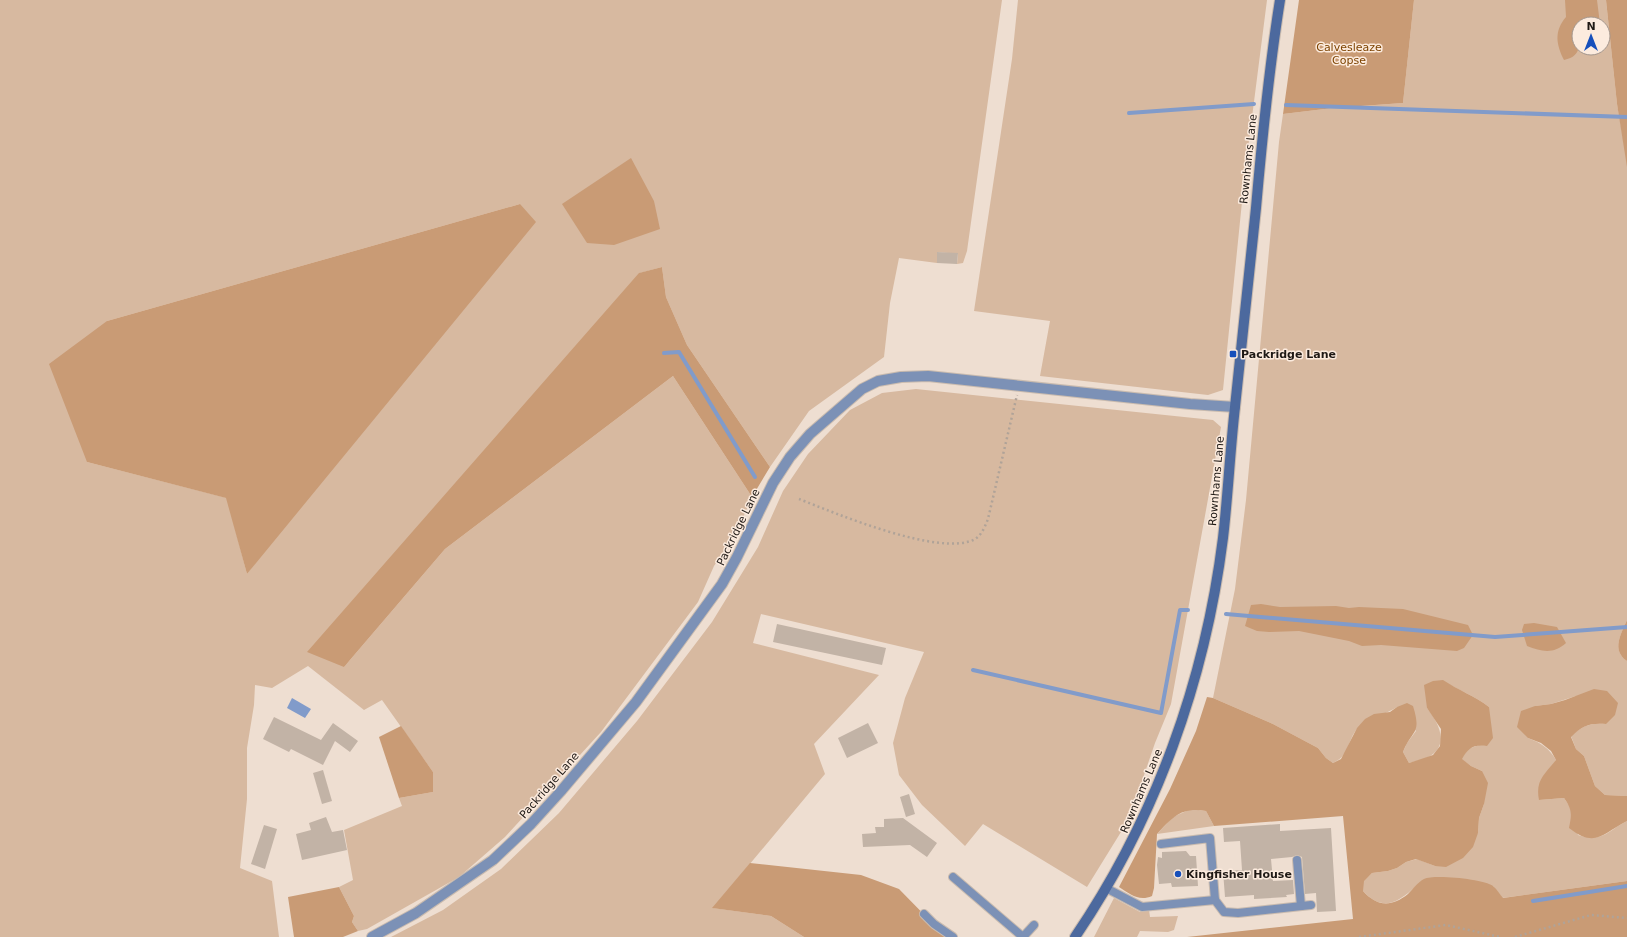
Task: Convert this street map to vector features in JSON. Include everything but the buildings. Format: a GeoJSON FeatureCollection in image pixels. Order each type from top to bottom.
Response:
{"type":"FeatureCollection","features":[{"type":"Feature","properties":{"kind":"street","name":"Rownhams Lane"},"geometry":{"type":"LineString","coordinates":[[1075,937],[1132,843],[1156,790],[1177,737],[1196,675],[1205,639],[1223,539],[1267,96],[1280,0]]}},
{"type":"Feature","properties":{"kind":"street","name":"Packridge Lane"},"geometry":{"type":"LineString","coordinates":[[372,937],[416,913],[493,860],[531,824],[561,791],[636,702],[722,584],[738,557],[773,483],[790,457],[810,434],[862,389],[878,381],[901,377],[928,376],[1190,404],[1235,407]]}},
{"type":"Feature","properties":{"kind":"lane"},"geometry":{"type":"LineString","coordinates":[[1161,844],[1210,838],[1216,900],[1224,912],[1238,913],[1311,905]]}},
{"type":"Feature","properties":{"kind":"lane"},"geometry":{"type":"LineString","coordinates":[[1297,860],[1301,906]]}},
{"type":"Feature","properties":{"kind":"lane"},"geometry":{"type":"LineString","coordinates":[[953,877],[1023,937],[1034,925]]}},
{"type":"Feature","properties":{"kind":"lane"},"geometry":{"type":"LineString","coordinates":[[1106,888],[1142,907],[1216,900]]}},
{"type":"Feature","properties":{"kind":"lane"},"geometry":{"type":"LineString","coordinates":[[924,914],[934,924],[953,937]]}},
{"type":"Feature","properties":{"kind":"path"},"geometry":{"type":"LineString","coordinates":[[799,499],[863,522],[926,542],[946,544],[962,543],[976,539],[983,531],[990,512],[1017,399],[1018,386]]}},
{"type":"Feature","properties":{"kind":"path"},"geometry":{"type":"LineString","coordinates":[[1515,937],[1591,915],[1627,918]]}},
{"type":"Feature","properties":{"kind":"path"},"geometry":{"type":"LineString","coordinates":[[1359,937],[1446,925],[1500,937]]}},
{"type":"Feature","properties":{"kind":"shaded area"},"geometry":{"type":"Polygon","coordinates":[[[0,0],[1002,0],[967,251],[963,263],[957,264],[958,254],[938,252],[937,263],[899,258],[890,303],[884,357],[809,411],[770,467],[687,345],[666,297],[662,267],[640,273],[344,667],[445,549],[673,376],[752,497],[737,531],[714,566],[698,602],[601,732],[505,837],[459,877],[367,929],[358,931],[352,922],[354,916],[339,887],[353,880],[344,830],[402,806],[399,798],[433,792],[433,772],[382,700],[364,710],[308,666],[272,688],[255,685],[254,705],[247,748],[247,799],[240,868],[272,881],[279,937],[0,937],[0,0]],[[520,204],[107,321],[87,462],[227,498],[247,574],[520,204]]]}},
{"type":"Feature","properties":{"kind":"shaded area"},"geometry":{"type":"Polygon","coordinates":[[[1018,0],[1267,0],[1245,172],[1223,390],[1208,395],[1040,376],[1050,321],[974,311],[1012,59],[1018,0]]]}},
{"type":"Feature","properties":{"kind":"shaded area"},"geometry":{"type":"Polygon","coordinates":[[[1414,0],[1606,0],[1608,16],[1571,16],[1571,56],[1611,56],[1611,47],[1617,104],[1627,160],[1627,620],[1620,636],[1618,647],[1622,657],[1627,661],[1627,796],[1605,795],[1595,786],[1584,756],[1576,749],[1571,736],[1587,726],[1606,724],[1576,696],[1551,704],[1535,706],[1528,738],[1544,746],[1556,760],[1539,800],[1564,798],[1570,807],[1578,835],[1593,838],[1599,837],[1627,821],[1627,881],[1502,898],[1493,886],[1416,886],[1403,897],[1390,903],[1383,903],[1370,898],[1363,891],[1363,881],[1372,873],[1388,871],[1397,868],[1406,862],[1417,859],[1435,866],[1478,833],[1479,818],[1484,804],[1482,771],[1461,759],[1468,749],[1479,745],[1489,707],[1443,681],[1427,708],[1438,725],[1441,737],[1438,749],[1431,756],[1409,763],[1403,752],[1407,743],[1416,731],[1397,707],[1356,730],[1345,753],[1333,763],[1326,758],[1318,748],[1273,724],[1213,698],[1235,589],[1246,500],[1279,142],[1283,114],[1333,108],[1403,103],[1414,0]]]}},
{"type":"Feature","properties":{"kind":"shaded area"},"geometry":{"type":"Polygon","coordinates":[[[916,389],[1213,420],[1221,427],[1171,704],[1155,743],[1129,819],[1087,887],[983,824],[965,846],[922,805],[899,775],[893,743],[905,698],[924,652],[761,614],[753,643],[879,675],[814,744],[825,774],[713,908],[771,916],[804,937],[391,937],[443,910],[501,869],[559,813],[637,721],[712,622],[758,547],[783,491],[808,454],[850,410],[882,393],[916,389]]]}},
{"type":"Feature","properties":{"kind":"shaded area"},"geometry":{"type":"Polygon","coordinates":[[[1191,809],[1206,811],[1214,826],[1157,834],[1173,817],[1191,809]]]}},
{"type":"Feature","properties":{"kind":"shaded area"},"geometry":{"type":"Polygon","coordinates":[[[1114,898],[1140,912],[1149,910],[1150,917],[1178,916],[1174,930],[1168,932],[1140,931],[1137,937],[1094,937],[1114,898]]]}},
{"type":"Feature","properties":{"kind":"green space","name":"Calvesleaze Copse"},"geometry":{"type":"Polygon","coordinates":[[[1299,0],[1414,0],[1403,103],[1333,108],[1283,114],[1299,0]]]}},
{"type":"Feature","properties":{"kind":"green space"},"geometry":{"type":"Polygon","coordinates":[[[1565,0],[1597,0],[1599,16],[1571,16],[1571,56],[1573,56],[1564,60],[1559,48],[1558,33],[1562,22],[1566,17],[1565,0]]]}},
{"type":"Feature","properties":{"kind":"green space"},"geometry":{"type":"Polygon","coordinates":[[[1606,0],[1627,0],[1627,167],[1617,104],[1611,47],[1611,16],[1608,16],[1606,0]]]}},
{"type":"Feature","properties":{"kind":"green space"},"geometry":{"type":"Polygon","coordinates":[[[631,158],[654,201],[660,229],[614,245],[587,243],[562,204],[631,158]]]}},
{"type":"Feature","properties":{"kind":"green space"},"geometry":{"type":"Polygon","coordinates":[[[520,204],[536,222],[247,574],[226,498],[87,462],[49,364],[107,321],[520,204]]]}},
{"type":"Feature","properties":{"kind":"green space"},"geometry":{"type":"Polygon","coordinates":[[[662,267],[666,297],[687,345],[770,467],[752,497],[673,376],[445,549],[344,667],[307,652],[639,273],[662,267]]]}},
{"type":"Feature","properties":{"kind":"green space"},"geometry":{"type":"Polygon","coordinates":[[[1261,604],[1280,607],[1336,606],[1349,608],[1403,609],[1468,625],[1473,635],[1464,648],[1457,651],[1381,645],[1362,646],[1349,641],[1299,631],[1257,631],[1245,626],[1251,605],[1261,604]]]}},
{"type":"Feature","properties":{"kind":"green space"},"geometry":{"type":"Polygon","coordinates":[[[1627,620],[1627,661],[1622,657],[1618,647],[1620,636],[1627,620]]]}},
{"type":"Feature","properties":{"kind":"green space"},"geometry":{"type":"Polygon","coordinates":[[[1534,623],[1557,627],[1566,643],[1557,649],[1548,651],[1538,650],[1527,646],[1522,630],[1524,624],[1534,623]]]}},
{"type":"Feature","properties":{"kind":"green space"},"geometry":{"type":"Polygon","coordinates":[[[1443,680],[1489,707],[1493,738],[1487,746],[1475,746],[1469,750],[1462,759],[1471,766],[1482,771],[1488,783],[1484,804],[1479,818],[1478,833],[1473,847],[1463,858],[1446,867],[1435,866],[1416,859],[1388,871],[1372,873],[1364,881],[1363,891],[1374,900],[1390,903],[1408,894],[1422,880],[1438,877],[1470,879],[1488,883],[1496,889],[1503,898],[1627,881],[1627,937],[1187,937],[1353,919],[1343,816],[1214,826],[1206,811],[1197,810],[1184,812],[1173,818],[1157,834],[1154,888],[1152,896],[1147,898],[1139,898],[1131,895],[1119,887],[1170,789],[1196,731],[1207,697],[1213,698],[1273,724],[1318,748],[1326,758],[1333,763],[1341,759],[1357,728],[1365,719],[1374,714],[1390,712],[1407,703],[1413,706],[1416,715],[1415,731],[1403,752],[1409,763],[1433,755],[1440,746],[1441,729],[1427,708],[1424,685],[1433,681],[1443,680]]]}},
{"type":"Feature","properties":{"kind":"green space"},"geometry":{"type":"Polygon","coordinates":[[[1594,689],[1607,691],[1618,703],[1615,715],[1606,724],[1595,724],[1583,727],[1571,737],[1576,749],[1584,756],[1595,786],[1605,795],[1627,796],[1627,821],[1599,837],[1593,838],[1578,834],[1569,828],[1571,812],[1569,805],[1564,798],[1539,800],[1538,787],[1540,782],[1556,760],[1551,751],[1541,743],[1528,738],[1517,727],[1521,711],[1535,706],[1565,700],[1594,689]]]}},
{"type":"Feature","properties":{"kind":"green space"},"geometry":{"type":"Polygon","coordinates":[[[401,726],[433,772],[433,792],[399,798],[379,737],[401,726]]]}},
{"type":"Feature","properties":{"kind":"green space"},"geometry":{"type":"Polygon","coordinates":[[[750,863],[861,875],[899,889],[946,937],[804,937],[771,916],[712,908],[750,863]]]}},
{"type":"Feature","properties":{"kind":"green space"},"geometry":{"type":"Polygon","coordinates":[[[339,887],[354,916],[352,922],[358,931],[343,937],[294,937],[288,897],[339,887]]]}},
{"type":"Feature","properties":{"kind":"water"},"geometry":{"type":"Polygon","coordinates":[[[292,698],[311,709],[305,718],[287,708],[292,698]]]}},
{"type":"Feature","properties":{"kind":"waterway"},"geometry":{"type":"LineString","coordinates":[[1129,113],[1254,104]]}},
{"type":"Feature","properties":{"kind":"waterway"},"geometry":{"type":"LineString","coordinates":[[1286,105],[1627,117]]}},
{"type":"Feature","properties":{"kind":"waterway"},"geometry":{"type":"LineString","coordinates":[[664,353],[679,352],[755,477]]}},
{"type":"Feature","properties":{"kind":"waterway"},"geometry":{"type":"LineString","coordinates":[[973,670],[1161,713],[1180,610],[1188,610]]}},
{"type":"Feature","properties":{"kind":"waterway"},"geometry":{"type":"LineString","coordinates":[[1226,614],[1495,637],[1627,627]]}},
{"type":"Feature","properties":{"kind":"waterway"},"geometry":{"type":"LineString","coordinates":[[1533,901],[1627,886]]}},
{"type":"Feature","properties":{"kind":"place","name":"Packridge Lane"},"geometry":{"type":"Point","coordinates":[1233,354]}},
{"type":"Feature","properties":{"kind":"place","name":"Kingfisher House"},"geometry":{"type":"Point","coordinates":[1178,874]}}]}
